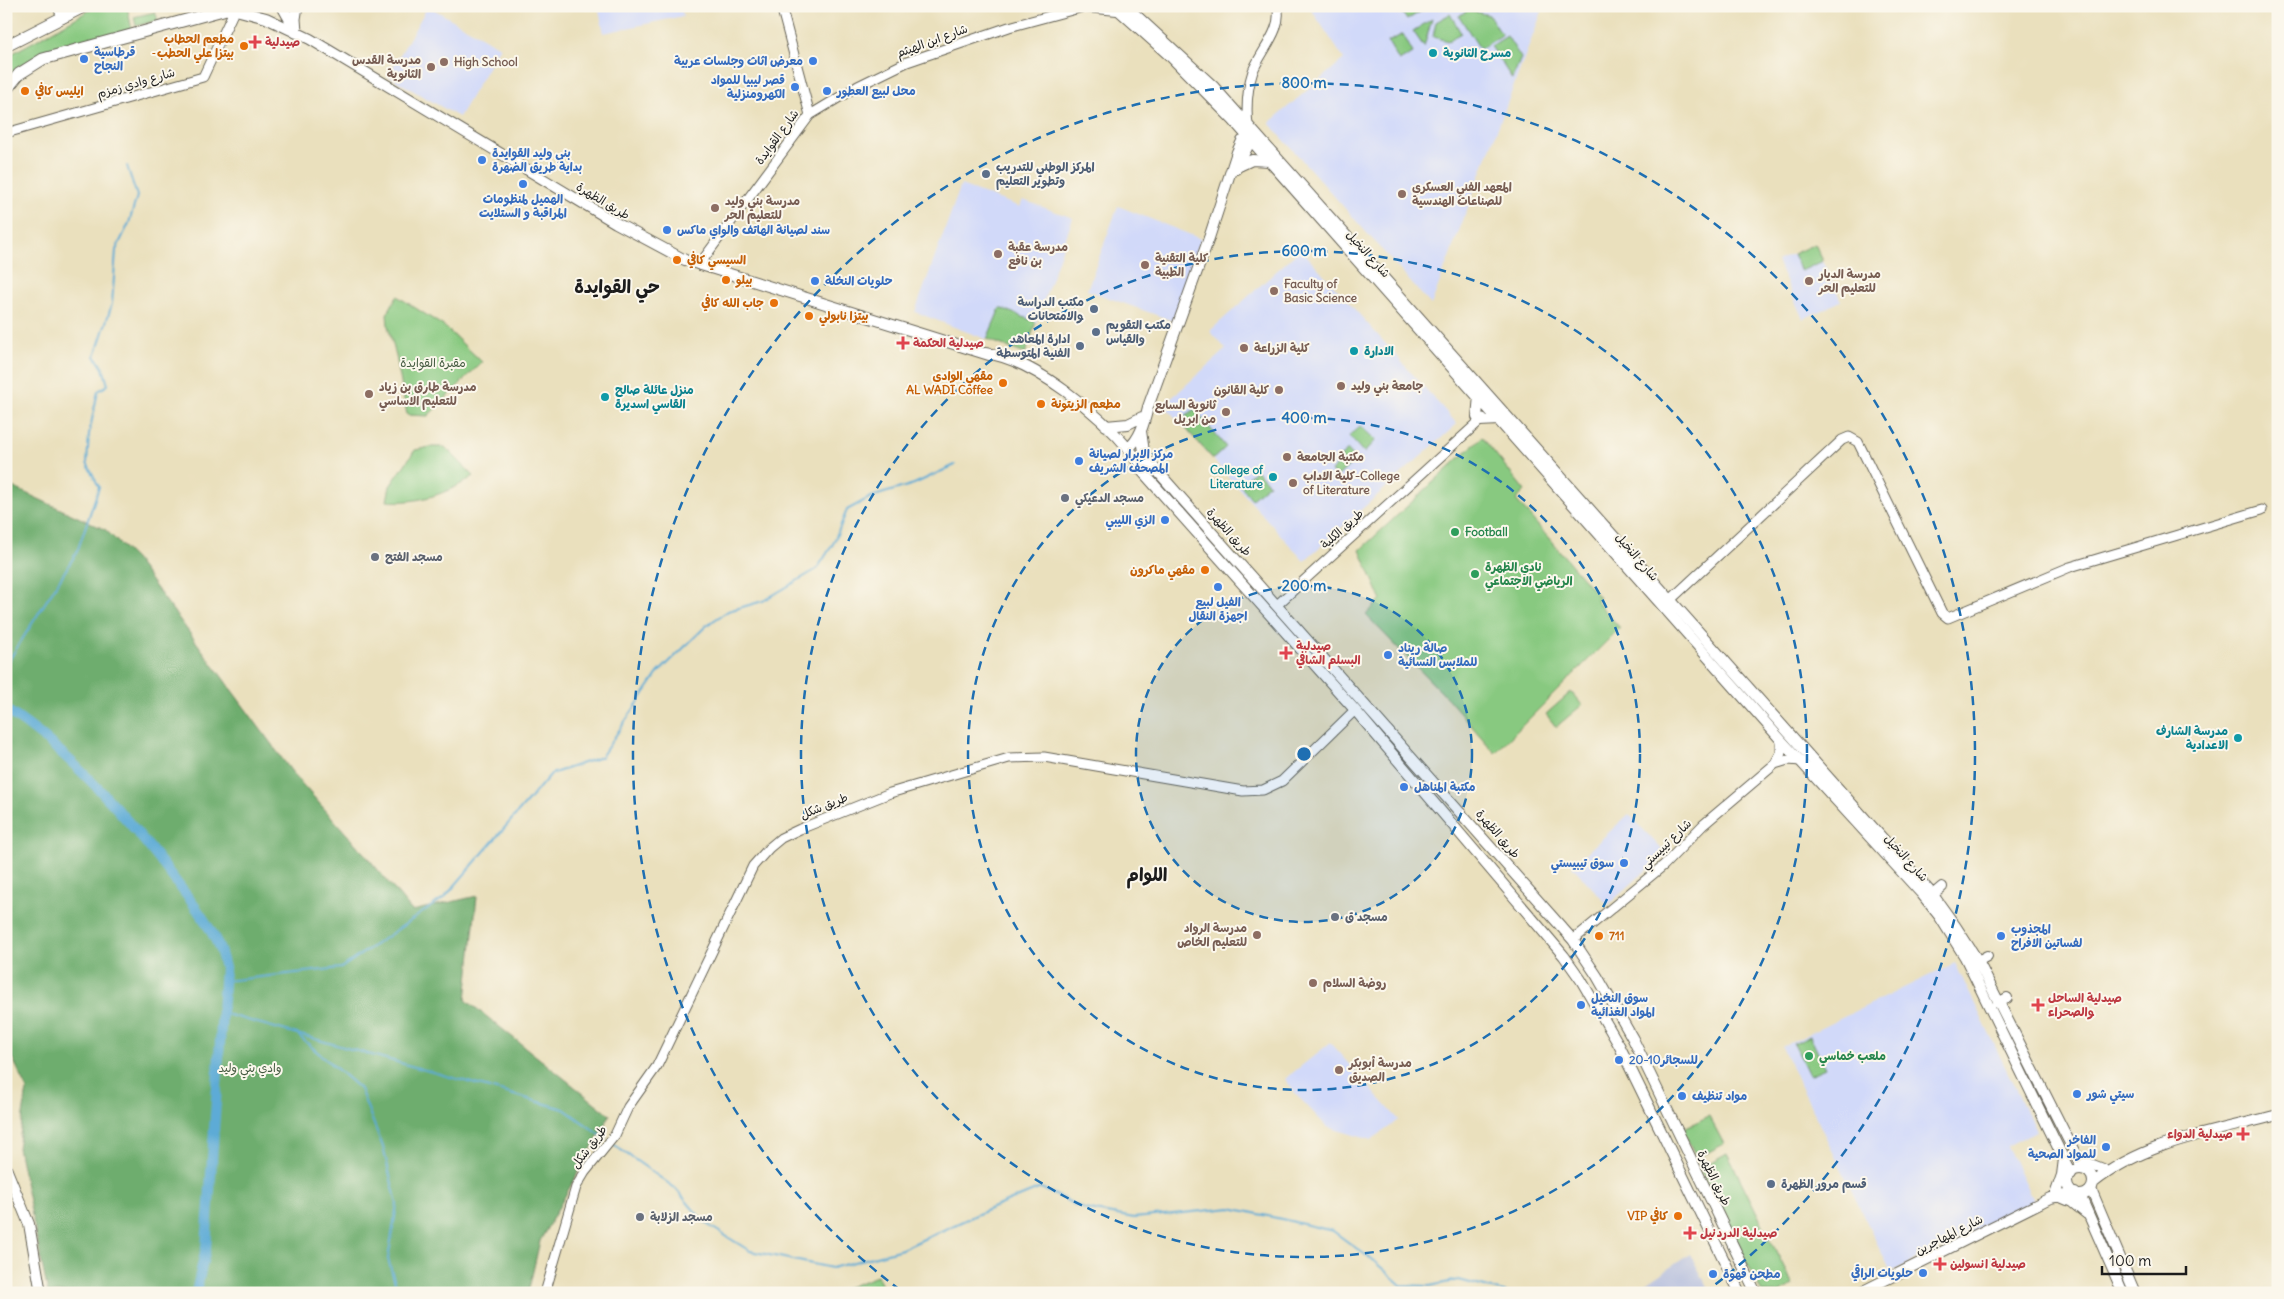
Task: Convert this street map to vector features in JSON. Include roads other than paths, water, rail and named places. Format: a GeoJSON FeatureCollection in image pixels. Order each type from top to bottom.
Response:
{"type":"FeatureCollection","features":[{"type":"Feature","properties":{"kind":"highway"},"geometry":{"type":"LineString","coordinates":[[6,46],[65,13],[85,6]]}},
{"type":"Feature","properties":{"kind":"highway"},"geometry":{"type":"LineString","coordinates":[[6,90],[19,74],[42,59],[227,9],[249,6]]}},
{"type":"Feature","properties":{"kind":"highway"},"geometry":{"type":"LineString","coordinates":[[296,32],[297,6]]}},
{"type":"Feature","properties":{"kind":"main road"},"geometry":{"type":"LineString","coordinates":[[57,6],[65,13]]}},
{"type":"Feature","properties":{"kind":"main road"},"geometry":{"type":"LineString","coordinates":[[282,6],[296,32]]}},
{"type":"Feature","properties":{"kind":"main road","name":"شارع القوايدة"},"geometry":{"type":"LineString","coordinates":[[699,265],[810,115],[781,6]]}},
{"type":"Feature","properties":{"kind":"main road"},"geometry":{"type":"LineString","coordinates":[[1248,126],[1248,90],[1257,61],[1278,21],[1277,6]]}},
{"type":"Feature","properties":{"kind":"main road"},"geometry":{"type":"LineString","coordinates":[[1086,7],[1119,7],[1192,65],[1248,126],[1253,137]]}},
{"type":"Feature","properties":{"kind":"main road","name":"شارع ابن الهيثم"},"geometry":{"type":"LineString","coordinates":[[810,115],[858,86],[907,62],[1010,27],[1072,8],[1086,7]]}},
{"type":"Feature","properties":{"kind":"main road","name":"شارع النخيل"},"geometry":{"type":"LineString","coordinates":[[1119,7],[1233,120],[1253,137],[1956,927],[1982,959],[2003,1000],[2070,1148],[2086,1171]]}},
{"type":"Feature","properties":{"kind":"main road","name":"طريق الظهرة"},"geometry":{"type":"LineString","coordinates":[[227,9],[266,18],[296,32],[616,223],[669,252],[699,265],[985,353],[1062,390],[1106,426],[1131,452],[1141,470],[1355,710],[1542,928],[1581,980],[1619,1045],[1740,1293]]}},
{"type":"Feature","properties":{"kind":"main road","name":"شارع وادي زمزم"},"geometry":{"type":"LineString","coordinates":[[6,134],[203,77],[227,9]]}},
{"type":"Feature","properties":{"kind":"main road"},"geometry":{"type":"LineString","coordinates":[[1233,120],[1238,133],[1238,148]]}},
{"type":"Feature","properties":{"kind":"main road"},"geometry":{"type":"LineString","coordinates":[[1131,452],[1141,431],[1210,238],[1238,148],[1242,141],[1253,137]]}},
{"type":"Feature","properties":{"kind":"main road"},"geometry":{"type":"LineString","coordinates":[[1228,182],[1253,137]]}},
{"type":"Feature","properties":{"kind":"main road","name":"شارع النخيل"},"geometry":{"type":"LineString","coordinates":[[1253,137],[1269,161],[1479,396],[1492,406],[1500,420],[1667,602],[1781,740],[1801,761],[1830,785]]}},
{"type":"Feature","properties":{"kind":"main road"},"geometry":{"type":"LineString","coordinates":[[1236,167],[1252,160],[1269,161]]}},
{"type":"Feature","properties":{"kind":"main road"},"geometry":{"type":"LineString","coordinates":[[1479,396],[1478,419],[1500,420]]}},
{"type":"Feature","properties":{"kind":"main road","name":"طريق الكلية"},"geometry":{"type":"LineString","coordinates":[[1277,604],[1492,406]]}},
{"type":"Feature","properties":{"kind":"main road"},"geometry":{"type":"LineString","coordinates":[[1131,452],[1142,417],[1148,407]]}},
{"type":"Feature","properties":{"kind":"main road"},"geometry":{"type":"LineString","coordinates":[[1106,426],[1128,424],[1142,417]]}},
{"type":"Feature","properties":{"kind":"main road"},"geometry":{"type":"LineString","coordinates":[[1141,431],[1145,459]]}},
{"type":"Feature","properties":{"kind":"main road"},"geometry":{"type":"LineString","coordinates":[[1667,602],[1842,440],[1849,437],[1858,442],[1943,615],[1948,618],[2066,569],[2262,510]]}},
{"type":"Feature","properties":{"kind":"main road","name":"طريق الظهرة"},"geometry":{"type":"LineString","coordinates":[[1131,452],[1145,459],[1277,604],[1573,940],[1597,976],[1633,1039],[1756,1293]]}},
{"type":"Feature","properties":{"kind":"main road","name":"طريق شكل"},"geometry":{"type":"LineString","coordinates":[[545,1293],[580,1180],[615,1135],[628,1108],[657,1066],[753,866],[760,856],[781,838],[890,793],[1018,756],[1051,758],[1243,791],[1262,790],[1275,786],[1289,776],[1355,710]]}},
{"type":"Feature","properties":{"kind":"main road"},"geometry":{"type":"LineString","coordinates":[[1775,764],[1782,753],[1781,740]]}},
{"type":"Feature","properties":{"kind":"main road"},"geometry":{"type":"LineString","coordinates":[[1775,764],[1788,760],[1801,761]]}},
{"type":"Feature","properties":{"kind":"main road","name":"شارع تيبيستي"},"geometry":{"type":"LineString","coordinates":[[1573,940],[1664,865],[1703,825],[1775,764]]}},
{"type":"Feature","properties":{"kind":"main road"},"geometry":{"type":"LineString","coordinates":[[1929,897],[1942,887]]}},
{"type":"Feature","properties":{"kind":"main road","name":"شارع النخيل"},"geometry":{"type":"LineString","coordinates":[[1929,897],[1965,957],[2064,1158],[2069,1177]]}},
{"type":"Feature","properties":{"kind":"main road"},"geometry":{"type":"LineString","coordinates":[[2077,1194],[2092,1186],[2107,1170],[2154,1148],[2278,1115]]}},
{"type":"Feature","properties":{"kind":"main road"},"geometry":{"type":"LineString","coordinates":[[2070,1148],[2085,1162],[2107,1170]]}},
{"type":"Feature","properties":{"kind":"main road"},"geometry":{"type":"LineString","coordinates":[[2064,1158],[2062,1175],[2055,1195],[2072,1202],[2089,1215]]}},
{"type":"Feature","properties":{"kind":"main road"},"geometry":{"type":"LineString","coordinates":[[6,1168],[28,1224],[42,1293]]}},
{"type":"Feature","properties":{"kind":"main road"},"geometry":{"type":"LineString","coordinates":[[2107,1170],[2076,1170],[2069,1177],[2069,1188],[2077,1194],[2089,1215],[2122,1293]]}},
{"type":"Feature","properties":{"kind":"main road"},"geometry":{"type":"LineString","coordinates":[[2098,1204],[2107,1170]]}},
{"type":"Feature","properties":{"kind":"main road"},"geometry":{"type":"LineString","coordinates":[[2086,1171],[2135,1293]]}},
{"type":"Feature","properties":{"kind":"main road","name":"شارع المهاجرين"},"geometry":{"type":"LineString","coordinates":[[2055,1195],[2069,1177]]}},
{"type":"Feature","properties":{"kind":"main road","name":"شارع المهاجرين"},"geometry":{"type":"LineString","coordinates":[[1860,1293],[2055,1195],[2077,1194]]}},
{"type":"Feature","properties":{"kind":"waterway"},"geometry":{"type":"LineString","coordinates":[[6,665],[77,552],[99,487],[87,463],[89,434],[98,391],[108,385],[103,368],[95,356],[112,304],[116,250],[129,223],[137,196],[127,166]]}},
{"type":"Feature","properties":{"kind":"waterway"},"geometry":{"type":"LineString","coordinates":[[224,981],[341,968],[445,897],[551,774],[601,757],[658,673],[707,625],[728,611],[763,601],[817,569],[833,544],[847,510],[871,497],[914,484],[955,465]]}},
{"type":"Feature","properties":{"kind":"waterway","name":"وادي بني وليد"},"geometry":{"type":"LineString","coordinates":[[6,710],[54,746],[120,812],[194,905],[209,927],[221,952],[225,968],[206,1248],[196,1293]]}},
{"type":"Feature","properties":{"kind":"waterway"},"geometry":{"type":"LineString","coordinates":[[222,1013],[564,1109],[606,1139]]}},
{"type":"Feature","properties":{"kind":"waterway"},"geometry":{"type":"LineString","coordinates":[[299,1036],[360,1089],[383,1147],[397,1204],[388,1259],[398,1293]]}},
{"type":"Feature","properties":{"kind":"waterway"},"geometry":{"type":"LineString","coordinates":[[614,1145],[675,1188],[705,1223],[750,1251],[832,1268],[902,1249],[987,1210],[1041,1188],[1084,1209],[1134,1218],[1231,1208],[1286,1220],[1333,1231],[1375,1262],[1401,1285],[1430,1286],[1459,1280],[1507,1293]]}},
{"type":"Feature","properties":{"kind":"place","name":"صيدلية"},"geometry":{"type":"Point","coordinates":[255,42]}},
{"type":"Feature","properties":{"kind":"place","name":"مطعم الحطاب -بيتزا علي الحطب"},"geometry":{"type":"Point","coordinates":[244,46]}},
{"type":"Feature","properties":{"kind":"place","name":"مسرح الثانوية"},"geometry":{"type":"Point","coordinates":[1433,53]}},
{"type":"Feature","properties":{"kind":"place","name":"قرطاسية النجاح"},"geometry":{"type":"Point","coordinates":[84,59]}},
{"type":"Feature","properties":{"kind":"place","name":"معرض اثاث وجلسات عربية"},"geometry":{"type":"Point","coordinates":[813,61]}},
{"type":"Feature","properties":{"kind":"place","name":"High School"},"geometry":{"type":"Point","coordinates":[444,62]}},
{"type":"Feature","properties":{"kind":"place","name":"مدرسة القدس الثانوية"},"geometry":{"type":"Point","coordinates":[431,67]}},
{"type":"Feature","properties":{"kind":"place","name":"قصر ليبيا للمواد الكهرومنزلية"},"geometry":{"type":"Point","coordinates":[795,87]}},
{"type":"Feature","properties":{"kind":"place","name":"ايليس كافي"},"geometry":{"type":"Point","coordinates":[25,91]}},
{"type":"Feature","properties":{"kind":"place","name":"محل لبيع العطور"},"geometry":{"type":"Point","coordinates":[827,91]}},
{"type":"Feature","properties":{"kind":"place","name":"بني وليد القوايدة بداية طريق الضهرة"},"geometry":{"type":"Point","coordinates":[482,160]}},
{"type":"Feature","properties":{"kind":"place","name":"المركز الوطني للتدريب وتطوير التعليم"},"geometry":{"type":"Point","coordinates":[986,174]}},
{"type":"Feature","properties":{"kind":"place","name":"الهميل لمنظومات المراقبة و الستلايت"},"geometry":{"type":"Point","coordinates":[523,184]}},
{"type":"Feature","properties":{"kind":"place","name":"المعهد الفني العسكري للصناعات الهندسية"},"geometry":{"type":"Point","coordinates":[1402,194]}},
{"type":"Feature","properties":{"kind":"place","name":"مدرسة بني وليد للتعليم الحر"},"geometry":{"type":"Point","coordinates":[715,208]}},
{"type":"Feature","properties":{"kind":"place","name":"سند لصيانة الهاتف والواي ماكس"},"geometry":{"type":"Point","coordinates":[667,230]}},
{"type":"Feature","properties":{"kind":"place","name":"مدرسة عقبة بن نافع"},"geometry":{"type":"Point","coordinates":[998,254]}},
{"type":"Feature","properties":{"kind":"place","name":"السيسي كافي"},"geometry":{"type":"Point","coordinates":[677,260]}},
{"type":"Feature","properties":{"kind":"place","name":"كلية التقنية الطبية"},"geometry":{"type":"Point","coordinates":[1145,265]}},
{"type":"Feature","properties":{"kind":"place","name":"بيلو"},"geometry":{"type":"Point","coordinates":[726,280]}},
{"type":"Feature","properties":{"kind":"place","name":"حلويات النخلة"},"geometry":{"type":"Point","coordinates":[815,281]}},
{"type":"Feature","properties":{"kind":"place","name":"مدرسة الديار للتعليم الحر"},"geometry":{"type":"Point","coordinates":[1809,281]}},
{"type":"Feature","properties":{"kind":"place","name":"Faculty of Basic Science"},"geometry":{"type":"Point","coordinates":[1274,291]}},
{"type":"Feature","properties":{"kind":"place","name":"جاب الله كافي"},"geometry":{"type":"Point","coordinates":[774,303]}},
{"type":"Feature","properties":{"kind":"place","name":"مكتب الدراسة والامتحانات"},"geometry":{"type":"Point","coordinates":[1094,309]}},
{"type":"Feature","properties":{"kind":"place","name":"بيتزا نابولي"},"geometry":{"type":"Point","coordinates":[809,316]}},
{"type":"Feature","properties":{"kind":"place","name":"مكتب التقويم والقياس"},"geometry":{"type":"Point","coordinates":[1096,332]}},
{"type":"Feature","properties":{"kind":"place","name":"صيدلية الحكمة"},"geometry":{"type":"Point","coordinates":[903,343]}},
{"type":"Feature","properties":{"kind":"place","name":"ادارة المعاهد الفنية المتوسطة"},"geometry":{"type":"Point","coordinates":[1080,346]}},
{"type":"Feature","properties":{"kind":"place","name":"كلية الزراعة"},"geometry":{"type":"Point","coordinates":[1244,348]}},
{"type":"Feature","properties":{"kind":"place","name":"ِالادارة"},"geometry":{"type":"Point","coordinates":[1354,351]}},
{"type":"Feature","properties":{"kind":"place","name":"مقهي الوادي AL WADI Coffee"},"geometry":{"type":"Point","coordinates":[1003,383]}},
{"type":"Feature","properties":{"kind":"place","name":"جامعة بني وليد"},"geometry":{"type":"Point","coordinates":[1341,386]}},
{"type":"Feature","properties":{"kind":"place","name":"كلية القانون"},"geometry":{"type":"Point","coordinates":[1279,390]}},
{"type":"Feature","properties":{"kind":"place","name":"مدرسة طارق بن زياد للتعليم الاساسي"},"geometry":{"type":"Point","coordinates":[369,394]}},
{"type":"Feature","properties":{"kind":"place","name":"منزل عائلة صالح القاسي اسديرة"},"geometry":{"type":"Point","coordinates":[605,397]}},
{"type":"Feature","properties":{"kind":"place","name":"مطعم الزيتونة"},"geometry":{"type":"Point","coordinates":[1041,404]}},
{"type":"Feature","properties":{"kind":"place","name":"ثانوية السابع من ابريل"},"geometry":{"type":"Point","coordinates":[1226,412]}},
{"type":"Feature","properties":{"kind":"place","name":"مكتبة الجامعة"},"geometry":{"type":"Point","coordinates":[1287,457]}},
{"type":"Feature","properties":{"kind":"place","name":"مركز الابرار لصيانة المصحف الشريف"},"geometry":{"type":"Point","coordinates":[1079,461]}},
{"type":"Feature","properties":{"kind":"place","name":"College of Literature"},"geometry":{"type":"Point","coordinates":[1273,477]}},
{"type":"Feature","properties":{"kind":"place","name":"كلية الاداب-College of Literature"},"geometry":{"type":"Point","coordinates":[1293,483]}},
{"type":"Feature","properties":{"kind":"place","name":"مسجد الدعيكي"},"geometry":{"type":"Point","coordinates":[1065,498]}},
{"type":"Feature","properties":{"kind":"place","name":"الزي الليبي"},"geometry":{"type":"Point","coordinates":[1165,520]}},
{"type":"Feature","properties":{"kind":"place","name":"Football"},"geometry":{"type":"Point","coordinates":[1455,532]}},
{"type":"Feature","properties":{"kind":"place","name":"مسجد الفتح"},"geometry":{"type":"Point","coordinates":[375,557]}},
{"type":"Feature","properties":{"kind":"place","name":"مقهي ماكرون"},"geometry":{"type":"Point","coordinates":[1205,570]}},
{"type":"Feature","properties":{"kind":"place","name":"نادي الظهرة الرياضي الاجتماعي"},"geometry":{"type":"Point","coordinates":[1475,574]}},
{"type":"Feature","properties":{"kind":"place","name":"الفيل لبيع اجهزة النقال"},"geometry":{"type":"Point","coordinates":[1218,587]}},
{"type":"Feature","properties":{"kind":"place","name":"صيدلية البسلم الشافي"},"geometry":{"type":"Point","coordinates":[1286,653]}},
{"type":"Feature","properties":{"kind":"place","name":"صالة ريناد للملابس النسائية"},"geometry":{"type":"Point","coordinates":[1388,655]}},
{"type":"Feature","properties":{"kind":"place","name":"مدرسة الشارف الاعدادية"},"geometry":{"type":"Point","coordinates":[2238,738]}},
{"type":"Feature","properties":{"kind":"place","name":"مكتبة المناهل"},"geometry":{"type":"Point","coordinates":[1404,787]}},
{"type":"Feature","properties":{"kind":"place","name":"سوق تيبيستي"},"geometry":{"type":"Point","coordinates":[1624,863]}},
{"type":"Feature","properties":{"kind":"place","name":"مسجد ق"},"geometry":{"type":"Point","coordinates":[1335,917]}},
{"type":"Feature","properties":{"kind":"place","name":"مدرسة الرواد للتعليم الخاص"},"geometry":{"type":"Point","coordinates":[1257,935]}},
{"type":"Feature","properties":{"kind":"place","name":"711"},"geometry":{"type":"Point","coordinates":[1599,936]}},
{"type":"Feature","properties":{"kind":"place","name":"المجذوب لفساتين الافراح"},"geometry":{"type":"Point","coordinates":[2001,936]}},
{"type":"Feature","properties":{"kind":"place","name":"روضة السلام"},"geometry":{"type":"Point","coordinates":[1313,983]}},
{"type":"Feature","properties":{"kind":"place","name":"سوق النخيل المواد الغذائية"},"geometry":{"type":"Point","coordinates":[1581,1005]}},
{"type":"Feature","properties":{"kind":"place","name":"صيدلية الساحل والصحراء"},"geometry":{"type":"Point","coordinates":[2038,1005]}},
{"type":"Feature","properties":{"kind":"place","name":"ملعب خماسي"},"geometry":{"type":"Point","coordinates":[1809,1056]}},
{"type":"Feature","properties":{"kind":"place","name":"20-10للسجائر"},"geometry":{"type":"Point","coordinates":[1619,1060]}},
{"type":"Feature","properties":{"kind":"place","name":"مدرسة أبوبكر الصديق"},"geometry":{"type":"Point","coordinates":[1339,1070]}},
{"type":"Feature","properties":{"kind":"place","name":"سيتي شور"},"geometry":{"type":"Point","coordinates":[2077,1094]}},
{"type":"Feature","properties":{"kind":"place","name":"مواد تنظيف"},"geometry":{"type":"Point","coordinates":[1682,1096]}},
{"type":"Feature","properties":{"kind":"place","name":"صيدلية الدواء"},"geometry":{"type":"Point","coordinates":[2243,1134]}},
{"type":"Feature","properties":{"kind":"place","name":"الفاخر للمواد الصحية"},"geometry":{"type":"Point","coordinates":[2106,1147]}},
{"type":"Feature","properties":{"kind":"place","name":"قسم مرور الظهرة"},"geometry":{"type":"Point","coordinates":[1771,1184]}},
{"type":"Feature","properties":{"kind":"place","name":"VIP كافي"},"geometry":{"type":"Point","coordinates":[1678,1216]}},
{"type":"Feature","properties":{"kind":"place","name":"مسجد الزلابة"},"geometry":{"type":"Point","coordinates":[640,1217]}},
{"type":"Feature","properties":{"kind":"place","name":"صيدلية الدردنيل"},"geometry":{"type":"Point","coordinates":[1690,1233]}},
{"type":"Feature","properties":{"kind":"place","name":"صيدلية انسولين"},"geometry":{"type":"Point","coordinates":[1940,1264]}},
{"type":"Feature","properties":{"kind":"place","name":"حلويات الراقي"},"geometry":{"type":"Point","coordinates":[1923,1273]}},
{"type":"Feature","properties":{"kind":"place","name":"مطحن قهوة"},"geometry":{"type":"Point","coordinates":[1713,1274]}},
{"type":"Feature","properties":{"kind":"district","name":"حي القوايدة"},"geometry":{"type":"Point","coordinates":[617,287]}},
{"type":"Feature","properties":{"kind":"district","name":"اللوام"},"geometry":{"type":"Point","coordinates":[1147,875]}},
{"type":"Feature","properties":{"kind":"park label","name":"مقبرة القوايدة"},"geometry":{"type":"Point","coordinates":[433,363]}}]}
